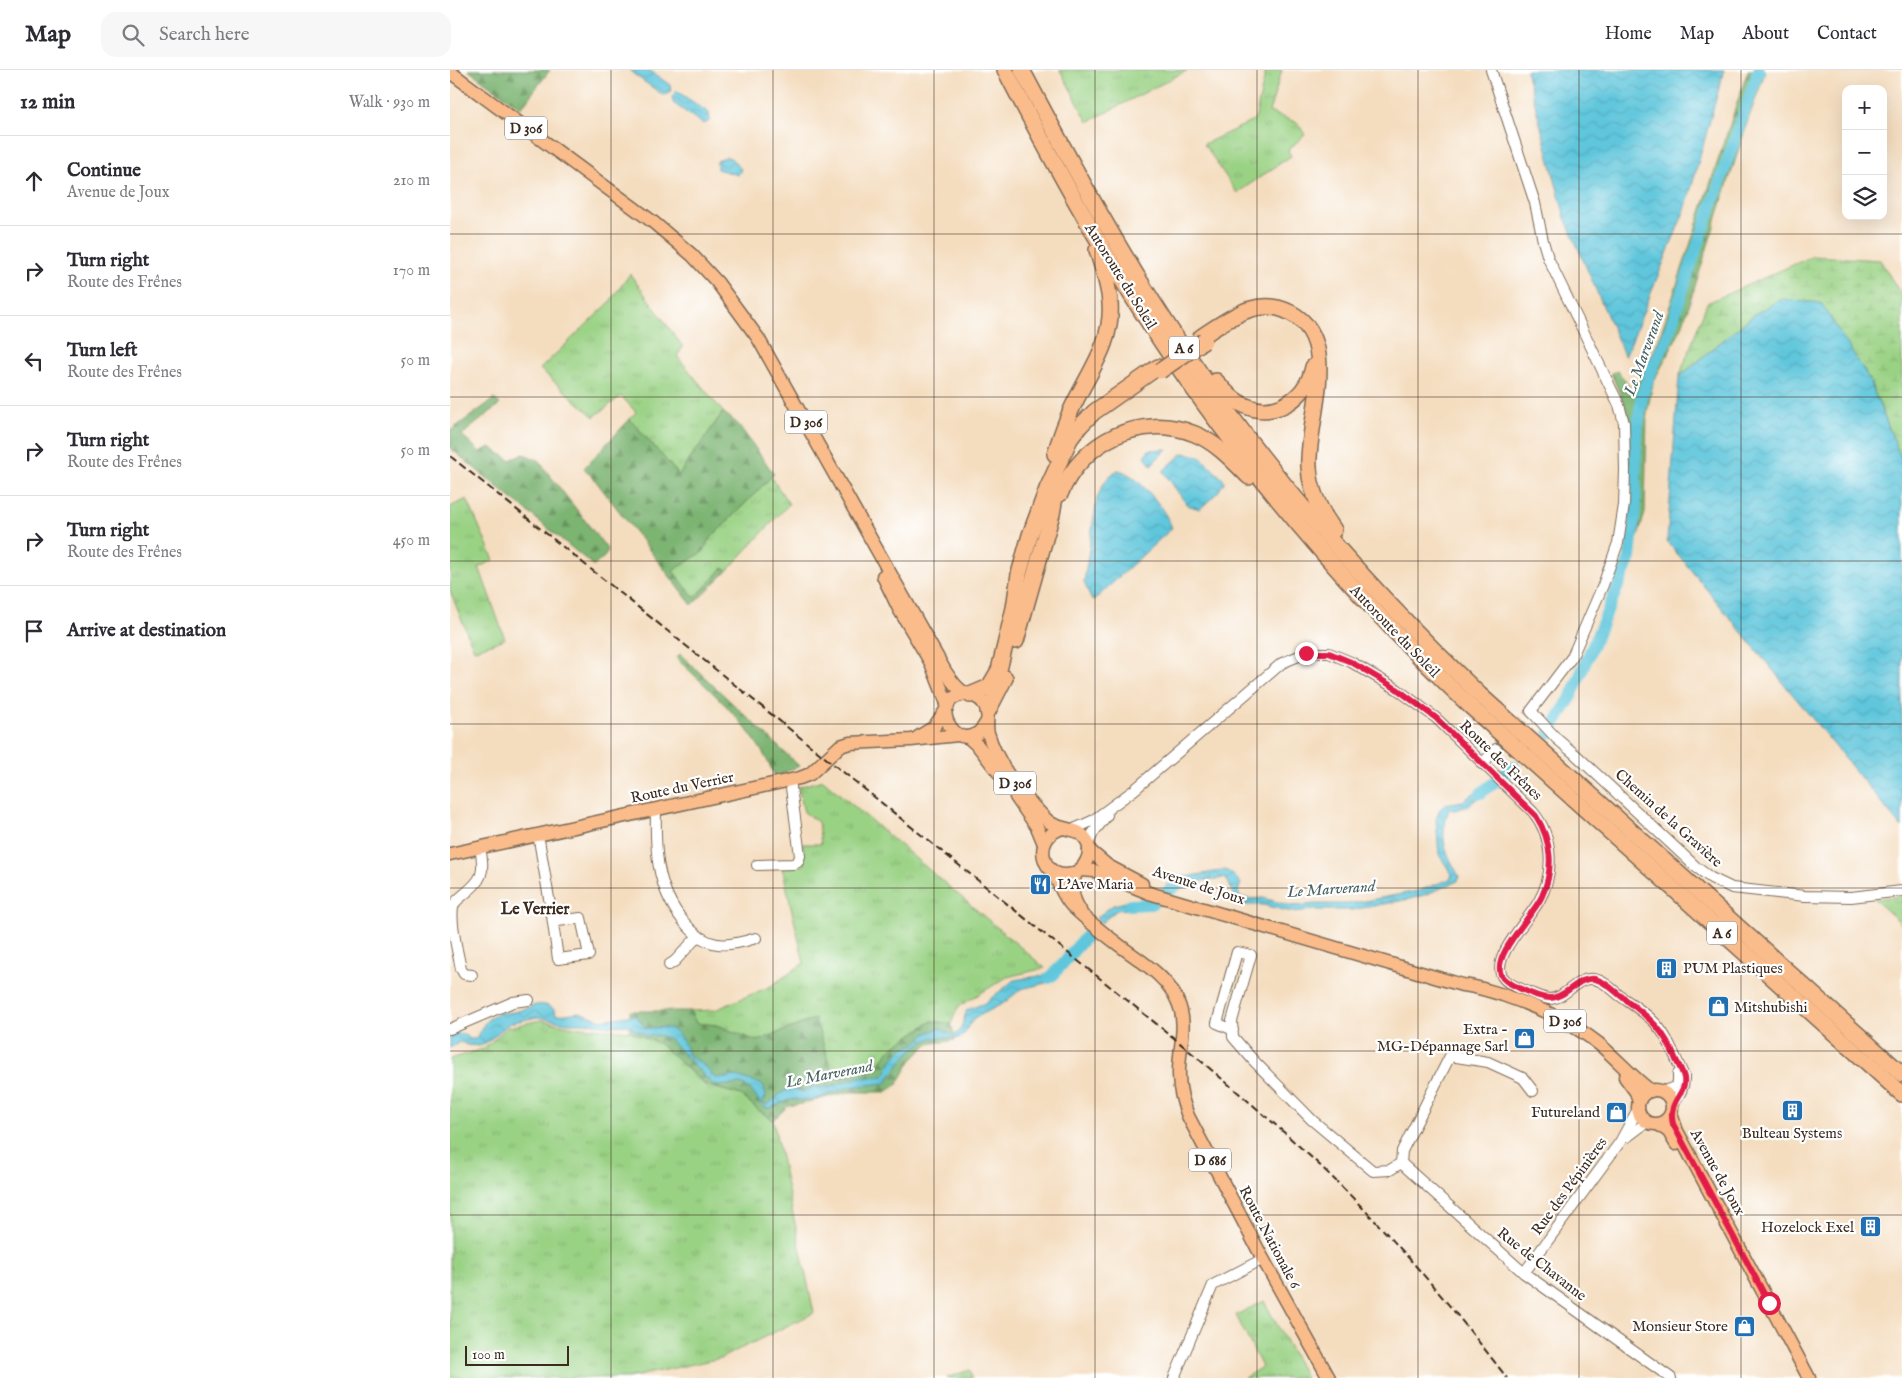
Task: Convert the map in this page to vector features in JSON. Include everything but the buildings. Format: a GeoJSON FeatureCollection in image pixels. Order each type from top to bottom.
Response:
{"type":"FeatureCollection","features":[{"type":"Feature","properties":{"kind":"highway","name":"Autoroute du Soleil"},"geometry":{"type":"LineString","coordinates":[[1005,70],[1088,223],[1130,293],[1186,378],[1258,476],[1345,579],[1402,640],[1470,706],[1902,1094]]}},
{"type":"Feature","properties":{"kind":"highway","name":"Autoroute du Soleil"},"geometry":{"type":"LineString","coordinates":[[1022,70],[1098,211],[1183,347],[1243,432],[1296,500],[1384,600],[1487,702],[1902,1074]]}},
{"type":"Feature","properties":{"kind":"highway"},"geometry":{"type":"LineString","coordinates":[[1047,489],[1054,456],[1064,428],[1101,352],[1109,328],[1111,309],[1109,290],[1088,223]]}},
{"type":"Feature","properties":{"kind":"highway"},"geometry":{"type":"LineString","coordinates":[[987,717],[1005,677],[1052,514],[1058,481],[1069,449],[1091,420],[1243,310],[1262,306],[1278,308],[1289,312],[1302,321],[1310,330],[1318,348],[1319,369],[1308,460],[1312,490],[1325,518],[1384,600]]}},
{"type":"Feature","properties":{"kind":"highway"},"geometry":{"type":"LineString","coordinates":[[1183,347],[1232,397],[1241,404],[1256,409],[1275,409],[1290,403],[1302,392],[1312,374],[1314,354],[1308,337],[1298,324],[1282,314],[1264,311],[1247,314],[1202,339]]}},
{"type":"Feature","properties":{"kind":"highway"},"geometry":{"type":"LineString","coordinates":[[969,694],[989,687],[999,670],[1014,608],[1019,574],[1030,535],[1047,489],[1066,447],[1080,426],[1103,405],[1159,369]]}},
{"type":"Feature","properties":{"kind":"highway"},"geometry":{"type":"LineString","coordinates":[[1052,514],[1068,477],[1083,458],[1094,448],[1114,435],[1132,429],[1151,426],[1169,427],[1196,434],[1219,449],[1302,528]]}},
{"type":"Feature","properties":{"kind":"main road","name":"D 306"},"geometry":{"type":"LineString","coordinates":[[450,72],[601,184],[701,275],[757,343],[944,671],[952,682],[969,694]]}},
{"type":"Feature","properties":{"kind":"main road","name":"D 306"},"geometry":{"type":"LineString","coordinates":[[757,343],[880,569],[898,609],[931,664],[947,708]]}},
{"type":"Feature","properties":{"kind":"main road"},"geometry":{"type":"LineString","coordinates":[[969,694],[983,702],[987,717],[979,733],[963,736],[947,724],[947,708],[954,698],[969,694]]}},
{"type":"Feature","properties":{"kind":"main road","name":"Route du Verrier"},"geometry":{"type":"LineString","coordinates":[[911,740],[934,727],[947,708]]}},
{"type":"Feature","properties":{"kind":"main road","name":"D 306"},"geometry":{"type":"LineString","coordinates":[[987,717],[988,732],[996,753],[1011,778],[1046,820],[1068,829]]}},
{"type":"Feature","properties":{"kind":"main road","name":"D 306"},"geometry":{"type":"LineString","coordinates":[[963,736],[979,747],[1025,809],[1037,827],[1044,844]]}},
{"type":"Feature","properties":{"kind":"main road","name":"Route du Verrier"},"geometry":{"type":"LineString","coordinates":[[450,854],[790,780],[810,774],[840,746],[850,742],[963,736]]}},
{"type":"Feature","properties":{"kind":"main road"},"geometry":{"type":"LineString","coordinates":[[1068,829],[1083,836],[1089,847],[1085,864],[1079,871],[1066,875],[1051,870],[1043,858],[1044,844],[1051,833],[1068,829]]}},
{"type":"Feature","properties":{"kind":"main road","name":"Avenue de Joux"},"geometry":{"type":"LineString","coordinates":[[1089,847],[1120,873],[1153,892]]}},
{"type":"Feature","properties":{"kind":"main road","name":"Route Nationale 6"},"geometry":{"type":"LineString","coordinates":[[1051,870],[1066,899],[1085,917],[1157,974],[1168,984],[1176,998],[1183,1014],[1184,1030],[1178,1075],[1180,1096],[1188,1116],[1263,1259],[1329,1378]]}},
{"type":"Feature","properties":{"kind":"main road","name":"Avenue de Joux"},"geometry":{"type":"LineString","coordinates":[[1079,871],[1096,871],[1153,892],[1236,914],[1276,931],[1462,985],[1474,986],[1549,1012],[1598,1043],[1638,1081],[1657,1091]]}},
{"type":"Feature","properties":{"kind":"main road","name":"Route Nationale 6"},"geometry":{"type":"LineString","coordinates":[[1079,871],[1073,883],[1074,896],[1078,907],[1085,917]]}},
{"type":"Feature","properties":{"kind":"main road","name":"Avenue de Joux"},"geometry":{"type":"LineString","coordinates":[[1462,985],[1470,992],[1524,1010],[1566,1028],[1624,1077],[1636,1092],[1639,1105]]}},
{"type":"Feature","properties":{"kind":"main road"},"geometry":{"type":"LineString","coordinates":[[1657,1091],[1670,1098],[1671,1110],[1668,1119],[1652,1123],[1643,1119],[1639,1105],[1644,1094],[1657,1091]]}},
{"type":"Feature","properties":{"kind":"main road","name":"Avenue de Joux"},"geometry":{"type":"LineString","coordinates":[[1671,1110],[1676,1131],[1810,1378]]}},
{"type":"Feature","properties":{"kind":"main road","name":"Avenue de Joux"},"geometry":{"type":"LineString","coordinates":[[1652,1123],[1673,1138],[1801,1378]]}},
{"type":"Feature","properties":{"kind":"street","name":"Chemin de la Gravière"},"geometry":{"type":"LineString","coordinates":[[1491,70],[1535,203],[1548,258],[1615,396],[1624,424],[1624,505],[1618,542],[1603,585],[1572,657],[1531,711],[1557,739],[1696,867],[1711,878],[1732,888],[1806,896],[1851,897],[1902,891]]}},
{"type":"Feature","properties":{"kind":"street","name":"Route des Frênes"},"geometry":{"type":"LineString","coordinates":[[1068,829],[1092,821],[1115,805],[1282,663],[1306,653],[1329,653],[1351,662],[1397,689],[1436,718],[1505,787],[1533,812],[1541,824],[1549,846],[1551,860],[1542,895],[1500,961],[1500,970],[1503,977],[1506,981],[1522,990],[1548,999],[1558,997],[1586,980],[1595,979],[1602,982],[1655,1023],[1667,1039],[1684,1082],[1682,1090],[1671,1110]]}},
{"type":"Feature","properties":{"kind":"street"},"geometry":{"type":"LineString","coordinates":[[1482,764],[1496,749]]}},
{"type":"Feature","properties":{"kind":"street"},"geometry":{"type":"LineString","coordinates":[[757,865],[793,864],[798,862],[800,856],[790,780]]}},
{"type":"Feature","properties":{"kind":"street","name":"Route des Frênes"},"geometry":{"type":"LineString","coordinates":[[1089,847],[1093,833],[1115,805]]}},
{"type":"Feature","properties":{"kind":"street"},"geometry":{"type":"LineString","coordinates":[[656,809],[655,841],[659,867],[665,892],[675,911],[697,937],[710,942],[726,945],[738,944],[756,938]]}},
{"type":"Feature","properties":{"kind":"street"},"geometry":{"type":"LineString","coordinates":[[538,834],[558,959],[589,955],[581,918],[558,921],[552,916]]}},
{"type":"Feature","properties":{"kind":"street"},"geometry":{"type":"LineString","coordinates":[[472,975],[464,974],[461,969],[451,916],[453,905],[478,884],[482,875],[484,865],[480,847]]}},
{"type":"Feature","properties":{"kind":"street"},"geometry":{"type":"LineString","coordinates":[[669,965],[676,961],[697,937]]}},
{"type":"Feature","properties":{"kind":"street"},"geometry":{"type":"LineString","coordinates":[[1232,1030],[1217,1023],[1237,952],[1250,955],[1232,1021],[1233,1037],[1312,1120],[1374,1171],[1390,1170],[1401,1163],[1402,1151],[1450,1056],[1488,1062],[1523,1078],[1533,1091]]}},
{"type":"Feature","properties":{"kind":"street"},"geometry":{"type":"LineString","coordinates":[[450,1029],[513,1002],[530,1000]]}},
{"type":"Feature","properties":{"kind":"street"},"geometry":{"type":"LineString","coordinates":[[1657,1091],[1673,1089],[1677,1084],[1679,1066]]}},
{"type":"Feature","properties":{"kind":"street","name":"Rue des Pépinières"},"geometry":{"type":"LineString","coordinates":[[1524,1273],[1620,1142],[1639,1105]]}},
{"type":"Feature","properties":{"kind":"street","name":"Rue des Pépinières"},"geometry":{"type":"LineString","coordinates":[[1620,1142],[1652,1123]]}},
{"type":"Feature","properties":{"kind":"street","name":"Rue de Chavanne"},"geometry":{"type":"LineString","coordinates":[[1401,1163],[1524,1273],[1671,1378]]}},
{"type":"Feature","properties":{"kind":"street"},"geometry":{"type":"LineString","coordinates":[[1174,1378],[1213,1285],[1263,1259]]}},
{"type":"Feature","properties":{"kind":"green space"},"geometry":{"type":"Polygon","coordinates":[[[468,70],[550,70],[521,108],[468,70]]]}},
{"type":"Feature","properties":{"kind":"green space"},"geometry":{"type":"Polygon","coordinates":[[[1060,70],[1188,70],[1088,122],[1060,70]]]}},
{"type":"Feature","properties":{"kind":"green space"},"geometry":{"type":"Polygon","coordinates":[[[1266,70],[1282,70],[1269,112],[1298,123],[1305,135],[1288,150],[1291,156],[1237,193],[1204,144],[1255,120],[1266,70]]]}},
{"type":"Feature","properties":{"kind":"green space"},"geometry":{"type":"Polygon","coordinates":[[[1748,70],[1766,70],[1748,120],[1682,327],[1653,383],[1647,412],[1645,513],[1637,540],[1627,514],[1629,423],[1626,409],[1611,373],[1618,371],[1633,392],[1659,339],[1748,70]]]}},
{"type":"Feature","properties":{"kind":"green space"},"geometry":{"type":"Polygon","coordinates":[[[1813,256],[1880,260],[1902,296],[1902,460],[1868,377],[1756,313],[1679,377],[1707,303],[1813,256]]]}},
{"type":"Feature","properties":{"kind":"green space"},"geometry":{"type":"Polygon","coordinates":[[[630,274],[683,347],[677,356],[723,412],[679,475],[630,419],[636,412],[621,396],[594,417],[540,369],[608,304],[630,274]]]}},
{"type":"Feature","properties":{"kind":"green space"},"geometry":{"type":"Polygon","coordinates":[[[494,399],[500,404],[462,435],[480,452],[490,447],[510,460],[524,454],[538,460],[608,550],[605,556],[594,566],[450,448],[450,431],[494,399]]]}},
{"type":"Feature","properties":{"kind":"green space"},"geometry":{"type":"Polygon","coordinates":[[[723,412],[738,424],[774,474],[708,541],[704,551],[673,571],[695,598],[723,568],[727,571],[692,605],[584,468],[630,419],[679,475],[723,412]]]}},
{"type":"Feature","properties":{"kind":"green space"},"geometry":{"type":"Polygon","coordinates":[[[771,477],[789,504],[727,571],[723,568],[695,598],[672,571],[704,551],[708,541],[771,477]]]}},
{"type":"Feature","properties":{"kind":"green space"},"geometry":{"type":"Polygon","coordinates":[[[467,499],[494,560],[479,567],[505,639],[474,650],[450,591],[450,507],[467,499]]]}},
{"type":"Feature","properties":{"kind":"green space"},"geometry":{"type":"Polygon","coordinates":[[[680,654],[799,766],[775,777],[767,759],[745,727],[676,658],[680,654]]]}},
{"type":"Feature","properties":{"kind":"green space"},"geometry":{"type":"Polygon","coordinates":[[[823,780],[1045,968],[1007,977],[958,1007],[951,1024],[932,1021],[893,1047],[873,1070],[834,1078],[815,1019],[757,1041],[716,1025],[696,1023],[690,1011],[715,1010],[771,986],[804,963],[782,867],[804,865],[803,844],[821,844],[818,822],[804,812],[798,787],[823,780]]]}},
{"type":"Feature","properties":{"kind":"green space"},"geometry":{"type":"Polygon","coordinates":[[[1902,896],[1902,924],[1874,899],[1902,896]]]}},
{"type":"Feature","properties":{"kind":"green space"},"geometry":{"type":"Polygon","coordinates":[[[630,1011],[690,1011],[696,1023],[716,1025],[757,1041],[815,1019],[834,1078],[873,1070],[893,1047],[932,1021],[951,1024],[956,1040],[928,1044],[911,1061],[897,1085],[886,1092],[848,1092],[788,1106],[773,1120],[741,1095],[706,1085],[660,1044],[630,1031],[630,1011]]]}},
{"type":"Feature","properties":{"kind":"green space"},"geometry":{"type":"Polygon","coordinates":[[[541,1020],[569,1026],[630,1031],[660,1044],[705,1085],[741,1095],[773,1120],[814,1313],[721,1358],[628,1378],[450,1378],[450,1059],[483,1049],[508,1027],[541,1020]]]}},
{"type":"Feature","properties":{"kind":"green space"},"geometry":{"type":"Polygon","coordinates":[[[1264,1301],[1306,1378],[1244,1378],[1262,1367],[1236,1315],[1264,1301]]]}},
{"type":"Feature","properties":{"kind":"green space"},"geometry":{"type":"Polygon","coordinates":[[[970,1370],[972,1378],[946,1378],[970,1370]]]}},
{"type":"Feature","properties":{"kind":"water"},"geometry":{"type":"Polygon","coordinates":[[[631,70],[649,70],[670,85],[671,91],[663,95],[632,73],[631,70]]]}},
{"type":"Feature","properties":{"kind":"water"},"geometry":{"type":"Polygon","coordinates":[[[1526,70],[1724,70],[1686,207],[1625,357],[1565,218],[1526,70]]]}},
{"type":"Feature","properties":{"kind":"water"},"geometry":{"type":"Polygon","coordinates":[[[677,91],[709,113],[710,120],[703,124],[673,103],[672,96],[677,91]]]}},
{"type":"Feature","properties":{"kind":"water"},"geometry":{"type":"Polygon","coordinates":[[[726,157],[731,158],[741,169],[738,175],[717,169],[717,161],[726,157]]]}},
{"type":"Feature","properties":{"kind":"water"},"geometry":{"type":"Polygon","coordinates":[[[1782,299],[1821,303],[1868,377],[1902,460],[1902,828],[1667,541],[1679,377],[1756,313],[1782,299]]]}},
{"type":"Feature","properties":{"kind":"water"},"geometry":{"type":"Polygon","coordinates":[[[1167,449],[1151,465],[1145,456],[1149,450],[1167,449]]]}},
{"type":"Feature","properties":{"kind":"water"},"geometry":{"type":"Polygon","coordinates":[[[1183,453],[1199,456],[1225,481],[1218,492],[1200,509],[1187,505],[1163,471],[1183,453]]]}},
{"type":"Feature","properties":{"kind":"water"},"geometry":{"type":"Polygon","coordinates":[[[1118,470],[1134,478],[1150,493],[1164,512],[1172,528],[1094,600],[1091,599],[1084,582],[1097,498],[1107,479],[1118,470]]]}},
{"type":"Feature","properties":{"kind":"water"},"geometry":{"type":"Polygon","coordinates":[[[1508,766],[1513,766],[1513,771],[1505,780],[1500,776],[1508,766]]]}},
{"type":"Feature","properties":{"kind":"water"},"geometry":{"type":"Polygon","coordinates":[[[1488,783],[1494,783],[1493,787],[1469,806],[1455,810],[1449,809],[1444,837],[1447,851],[1459,876],[1458,881],[1427,894],[1352,910],[1292,912],[1263,905],[1241,905],[1235,899],[1225,878],[1184,883],[1178,891],[1166,887],[1166,885],[1191,876],[1225,870],[1241,883],[1238,892],[1240,897],[1250,899],[1263,898],[1292,906],[1348,904],[1418,891],[1450,879],[1452,874],[1439,855],[1436,820],[1439,810],[1445,804],[1463,801],[1488,783]]]}},
{"type":"Feature","properties":{"kind":"water"},"geometry":{"type":"Polygon","coordinates":[[[1126,902],[1147,902],[1148,905],[1142,908],[1117,910],[1101,923],[1096,918],[1113,905],[1126,902]]]}},
{"type":"Feature","properties":{"kind":"water"},"geometry":{"type":"Polygon","coordinates":[[[1087,928],[1094,933],[1079,950],[1073,946],[1087,928]]]}},
{"type":"Feature","properties":{"kind":"water"},"geometry":{"type":"Polygon","coordinates":[[[1059,964],[1065,969],[1050,982],[1021,989],[1004,1003],[973,1019],[965,1033],[959,1038],[935,1038],[920,1044],[913,1049],[886,1083],[849,1087],[814,1100],[788,1100],[771,1108],[766,1108],[760,1103],[746,1086],[740,1084],[718,1086],[712,1084],[668,1038],[658,1035],[648,1036],[627,1025],[610,1026],[567,1023],[537,1017],[510,1023],[480,1046],[467,1045],[460,1042],[450,1048],[450,1035],[464,1034],[470,1039],[475,1039],[488,1019],[494,1015],[514,1012],[534,1005],[550,1007],[555,1010],[556,1015],[580,1012],[601,1020],[634,1015],[645,1028],[662,1027],[675,1031],[684,1043],[689,1056],[702,1063],[715,1078],[738,1076],[764,1086],[766,1098],[763,1100],[763,1103],[767,1105],[787,1090],[792,1089],[803,1092],[812,1087],[828,1087],[859,1077],[880,1077],[885,1074],[891,1061],[903,1048],[915,1044],[925,1034],[939,1028],[950,1034],[957,1033],[962,1026],[967,1010],[985,1003],[1014,980],[1045,975],[1053,971],[1059,964]]]}},
{"type":"Feature","properties":{"kind":"waterway","name":"Le Marverand"},"geometry":{"type":"LineString","coordinates":[[1549,733],[1570,699],[1630,558],[1635,509],[1636,438],[1642,396],[1653,366],[1667,338],[1759,70]]}},
{"type":"Feature","properties":{"kind":"waterway","name":"Le Marverand"},"geometry":{"type":"LineString","coordinates":[[1481,793],[1514,767]]}},
{"type":"Feature","properties":{"kind":"waterway","name":"Le Marverand"},"geometry":{"type":"LineString","coordinates":[[1130,905],[1151,904],[1185,881]]}},
{"type":"Feature","properties":{"kind":"waterway","name":"Le Marverand"},"geometry":{"type":"LineString","coordinates":[[1049,978],[1087,935]]}},
{"type":"Feature","properties":{"kind":"tunnel"},"geometry":{"type":"LineString","coordinates":[[1496,749],[1531,711]]}},
{"type":"Feature","properties":{"kind":"railway"},"geometry":{"type":"LineString","coordinates":[[450,456],[1174,1038],[1256,1108],[1359,1204],[1446,1301],[1507,1378]]}},
{"type":"Feature","properties":{"kind":"place","name":"L'Ave Maria"},"geometry":{"type":"Point","coordinates":[1041,884]}},
{"type":"Feature","properties":{"kind":"place","name":"PUM Plastiques"},"geometry":{"type":"Point","coordinates":[1667,968]}},
{"type":"Feature","properties":{"kind":"place","name":"Mitshubishi"},"geometry":{"type":"Point","coordinates":[1718,1007]}},
{"type":"Feature","properties":{"kind":"place","name":"Extra - MG-Dépannage Sarl"},"geometry":{"type":"Point","coordinates":[1524,1038]}},
{"type":"Feature","properties":{"kind":"place","name":"Bulteau Systems"},"geometry":{"type":"Point","coordinates":[1792,1110]}},
{"type":"Feature","properties":{"kind":"place","name":"Futureland"},"geometry":{"type":"Point","coordinates":[1616,1112]}},
{"type":"Feature","properties":{"kind":"place","name":"Hozelock Exel"},"geometry":{"type":"Point","coordinates":[1870,1227]}},
{"type":"Feature","properties":{"kind":"place","name":"Monsieur Store"},"geometry":{"type":"Point","coordinates":[1744,1326]}},
{"type":"Feature","properties":{"kind":"district","name":"Le Verrier"},"geometry":{"type":"Point","coordinates":[535,908]}},
{"type":"Feature","properties":{"kind":"route"},"geometry":{"type":"LineString","coordinates":[[1306,653],[1329,653],[1351,662],[1397,689],[1436,718],[1536,816],[1544,831],[1551,860],[1539,902],[1519,929],[1500,961],[1500,974],[1506,981],[1522,990],[1548,999],[1558,997],[1586,980],[1595,979],[1613,990],[1660,1028],[1684,1076],[1682,1090],[1672,1106],[1673,1124],[1769,1303]]}}]}
